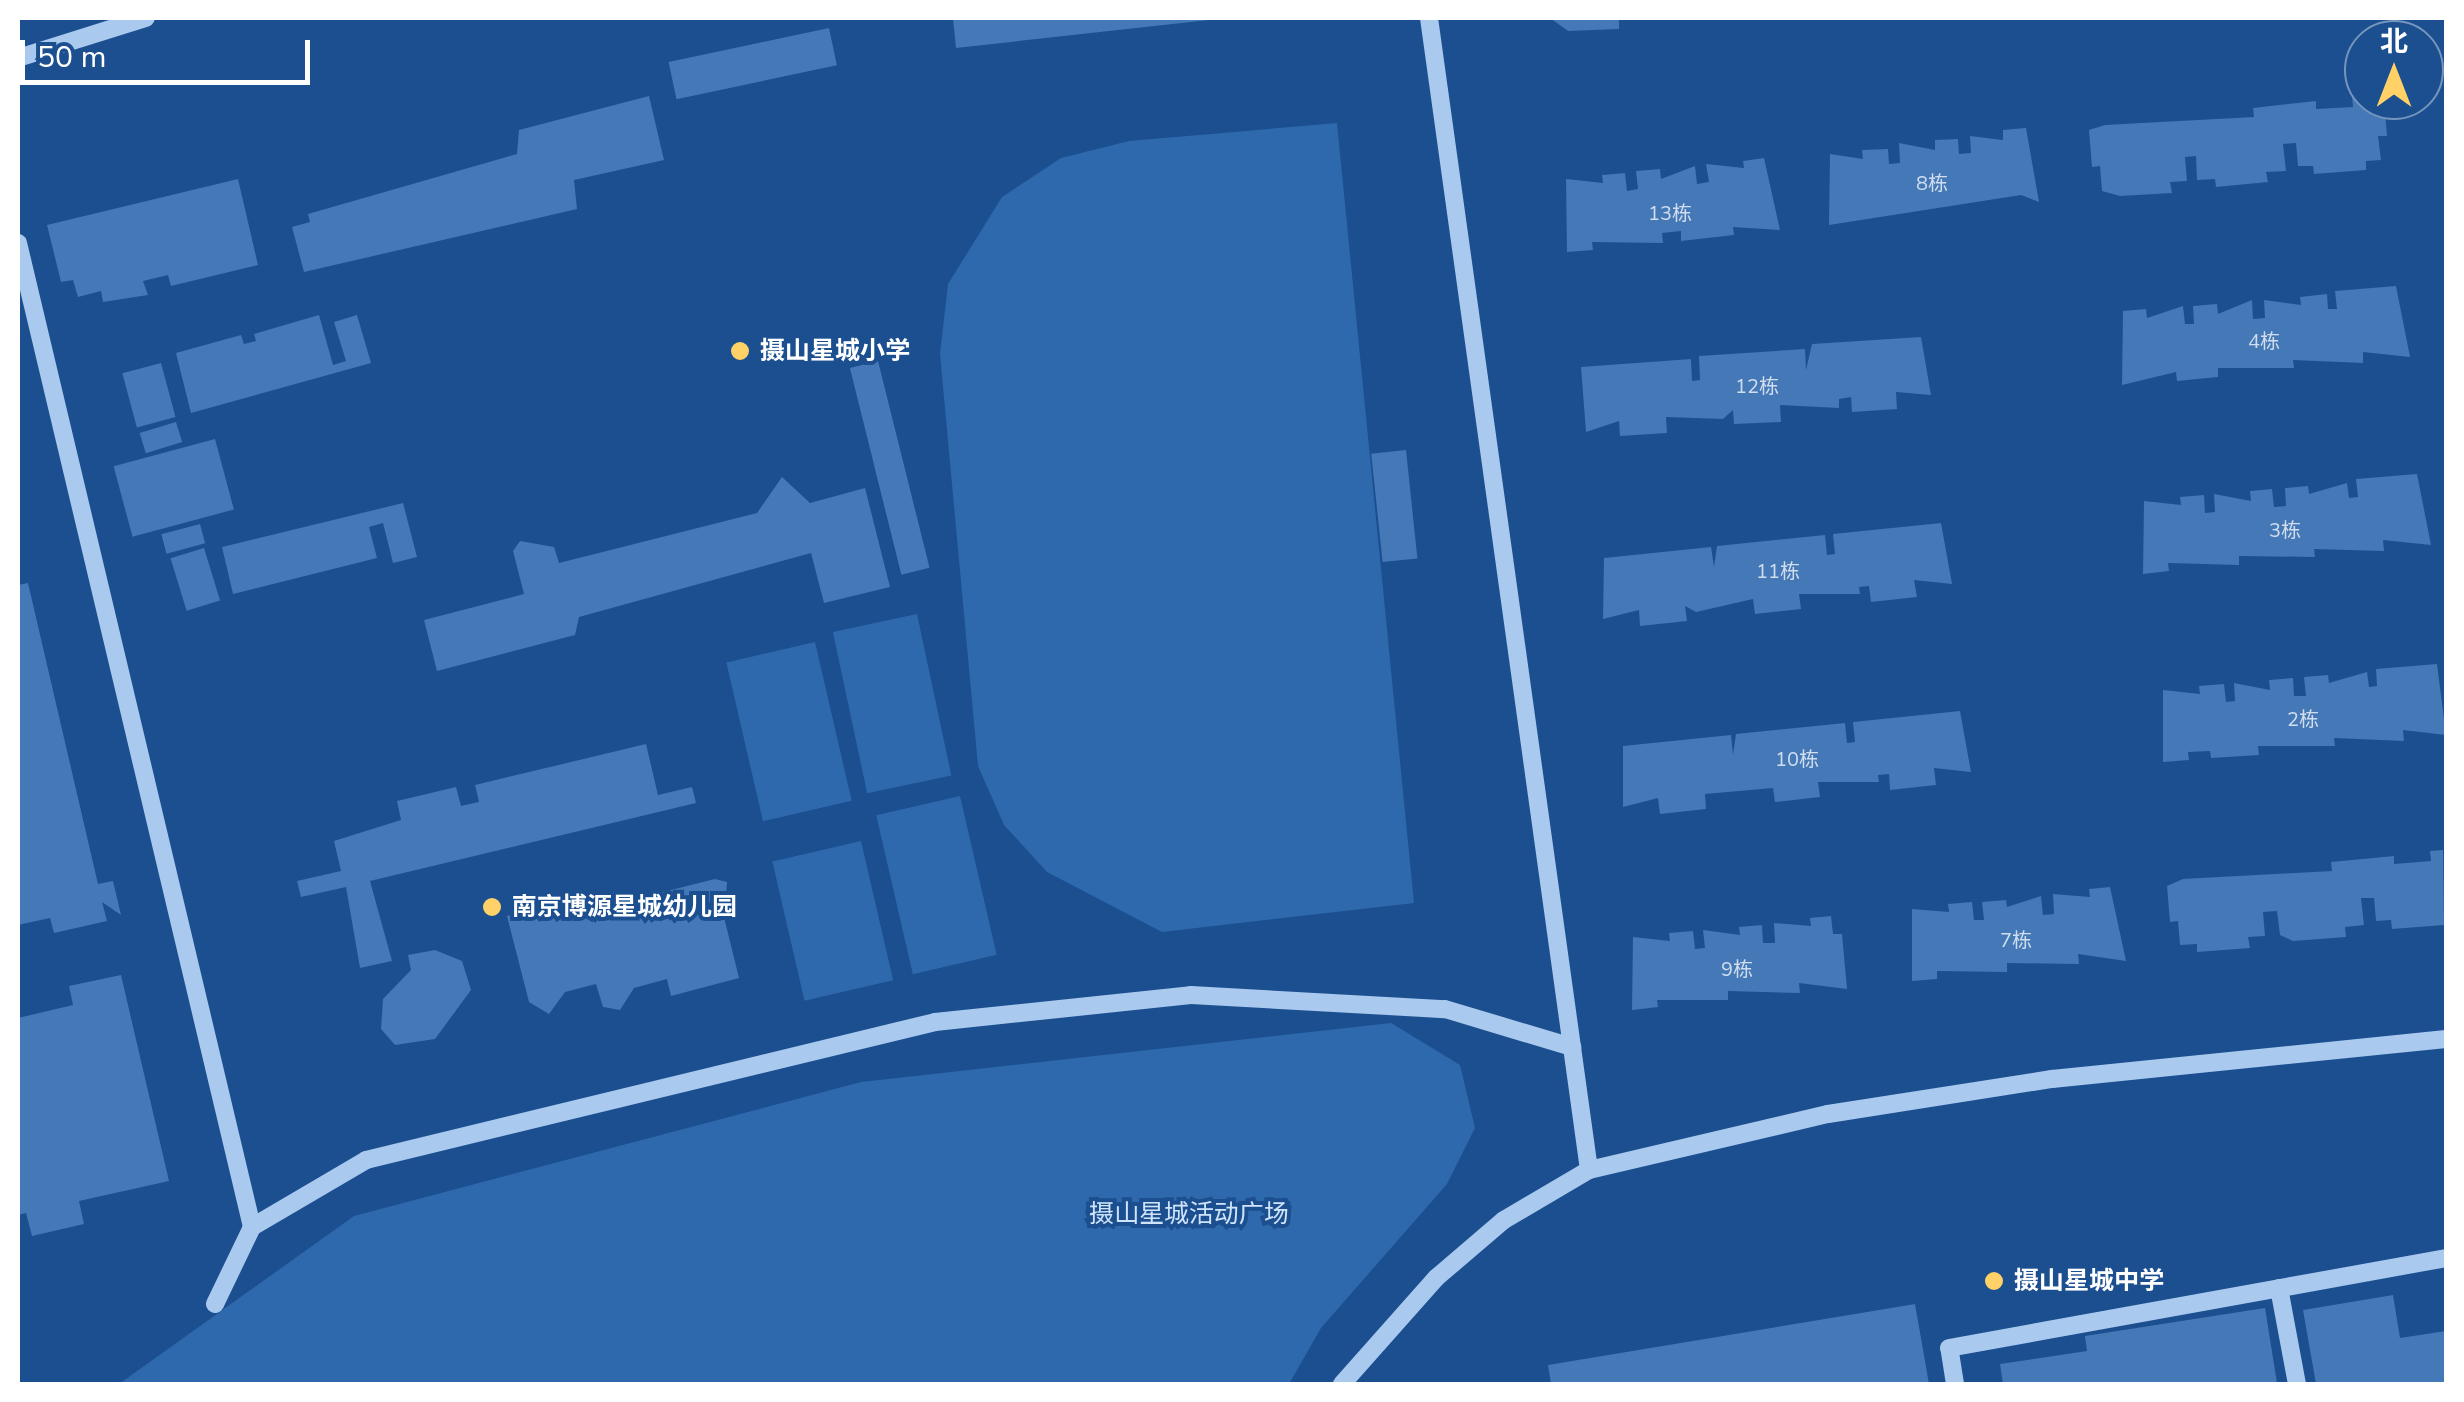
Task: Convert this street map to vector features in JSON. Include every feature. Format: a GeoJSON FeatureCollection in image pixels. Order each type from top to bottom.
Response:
{"type":"FeatureCollection","features":[{"type":"Feature","properties":{"kind":"street"},"geometry":{"type":"LineString","coordinates":[[18,58],[146,18]]}},
{"type":"Feature","properties":{"kind":"street"},"geometry":{"type":"LineString","coordinates":[[1429,18],[1589,1170]]}},
{"type":"Feature","properties":{"kind":"street"},"geometry":{"type":"LineString","coordinates":[[18,243],[252,1227]]}},
{"type":"Feature","properties":{"kind":"street"},"geometry":{"type":"LineString","coordinates":[[215,1304],[252,1227],[366,1160],[935,1022],[1191,994],[1445,1009],[1572,1047]]}},
{"type":"Feature","properties":{"kind":"street"},"geometry":{"type":"LineString","coordinates":[[1342,1384],[1463,1255],[1589,1170],[1828,1114],[2033,1082],[2446,1038]]}},
{"type":"Feature","properties":{"kind":"street"},"geometry":{"type":"LineString","coordinates":[[1954,1384],[1949,1348],[2446,1258]]}},
{"type":"Feature","properties":{"kind":"street"},"geometry":{"type":"LineString","coordinates":[[2279,1288],[2297,1384]]}},
{"type":"Feature","properties":{"kind":"green space"},"geometry":{"type":"Polygon","coordinates":[[[1337,123],[1414,903],[1162,932],[1047,872],[1004,825],[978,766],[940,354],[948,284],[1002,197],[1061,158],[1129,141],[1337,123]]]}},
{"type":"Feature","properties":{"kind":"green space"},"geometry":{"type":"Polygon","coordinates":[[[917,614],[951,775],[867,793],[833,632],[917,614]]]}},
{"type":"Feature","properties":{"kind":"green space"},"geometry":{"type":"Polygon","coordinates":[[[815,642],[852,801],[763,821],[726,662],[815,642]]]}},
{"type":"Feature","properties":{"kind":"green space"},"geometry":{"type":"Polygon","coordinates":[[[960,796],[997,955],[913,974],[876,815],[960,796]]]}},
{"type":"Feature","properties":{"kind":"green space"},"geometry":{"type":"Polygon","coordinates":[[[861,841],[893,980],[805,1001],[772,861],[861,841]]]}},
{"type":"Feature","properties":{"kind":"green space","name":"摄山星城活动广场"},"geometry":{"type":"Polygon","coordinates":[[[1391,1023],[1460,1065],[1475,1128],[1447,1184],[1321,1328],[1289,1384],[119,1384],[354,1216],[861,1082],[1391,1023]]]}},
{"type":"Feature","properties":{"kind":"building"},"geometry":{"type":"Polygon","coordinates":[[[953,18],[1209,18],[1209,20],[956,48],[953,18]]]}},
{"type":"Feature","properties":{"kind":"building"},"geometry":{"type":"Polygon","coordinates":[[[1550,18],[1619,18],[1619,29],[1568,31],[1550,18]]]}},
{"type":"Feature","properties":{"kind":"building"},"geometry":{"type":"Polygon","coordinates":[[[829,28],[837,65],[676,99],[669,62],[829,28]]]}},
{"type":"Feature","properties":{"kind":"building"},"geometry":{"type":"Polygon","coordinates":[[[649,96],[664,160],[574,180],[577,209],[304,272],[292,227],[310,222],[308,214],[517,154],[519,130],[649,96]]]}},
{"type":"Feature","properties":{"kind":"building"},"geometry":{"type":"Polygon","coordinates":[[[2316,101],[2316,109],[2344,107],[2344,120],[2386,120],[2387,136],[2378,136],[2381,160],[2366,161],[2366,170],[2314,174],[2313,166],[2298,166],[2296,143],[2283,144],[2286,171],[2266,172],[2268,182],[2216,187],[2215,179],[2197,180],[2196,156],[2185,157],[2187,181],[2170,182],[2172,193],[2120,196],[2102,191],[2100,166],[2092,167],[2089,130],[2105,125],[2254,117],[2253,108],[2316,101]]]}},
{"type":"Feature","properties":{"kind":"building"},"geometry":{"type":"Polygon","coordinates":[[[2026,128],[2039,202],[2021,195],[1829,225],[1830,154],[1863,159],[1862,150],[1888,149],[1889,164],[1900,163],[1899,143],[1935,150],[1935,140],[1958,139],[1959,154],[1971,153],[1970,136],[2003,140],[2003,130],[2026,128]]]}},
{"type":"Feature","properties":{"kind":"building"},"geometry":{"type":"Polygon","coordinates":[[[1764,158],[1780,230],[1733,227],[1734,235],[1681,241],[1681,231],[1662,233],[1663,243],[1592,242],[1593,250],[1567,252],[1566,179],[1603,183],[1602,175],[1625,173],[1627,191],[1638,189],[1636,171],[1660,169],[1661,179],[1695,166],[1697,184],[1709,182],[1706,164],[1744,168],[1743,161],[1764,158]]]}},
{"type":"Feature","properties":{"kind":"building"},"geometry":{"type":"Polygon","coordinates":[[[238,179],[258,265],[171,286],[168,275],[143,281],[148,295],[103,302],[101,291],[78,297],[73,280],[61,282],[47,225],[238,179]]]}},
{"type":"Feature","properties":{"kind":"building"},"geometry":{"type":"Polygon","coordinates":[[[2396,286],[2410,357],[2363,352],[2363,363],[2293,360],[2294,368],[2218,368],[2218,377],[2177,381],[2176,372],[2122,385],[2123,311],[2146,309],[2147,318],[2183,306],[2185,324],[2194,324],[2193,306],[2217,304],[2218,314],[2252,300],[2253,319],[2265,318],[2264,300],[2301,305],[2300,297],[2327,294],[2328,309],[2337,309],[2335,291],[2396,286]]]}},
{"type":"Feature","properties":{"kind":"building"},"geometry":{"type":"Polygon","coordinates":[[[319,315],[333,365],[346,361],[334,322],[357,315],[371,363],[191,413],[176,353],[241,335],[244,344],[256,341],[254,334],[319,315]]]}},
{"type":"Feature","properties":{"kind":"building"},"geometry":{"type":"Polygon","coordinates":[[[1921,337],[1931,395],[1896,392],[1897,409],[1852,412],[1851,397],[1839,399],[1839,408],[1780,405],[1781,422],[1734,424],[1733,410],[1723,419],[1666,417],[1667,433],[1620,436],[1619,421],[1586,432],[1581,367],[1691,359],[1692,381],[1700,380],[1699,356],[1805,349],[1806,370],[1812,344],[1921,337]]]}},
{"type":"Feature","properties":{"kind":"building"},"geometry":{"type":"Polygon","coordinates":[[[878,361],[930,568],[901,575],[850,368],[878,361]]]}},
{"type":"Feature","properties":{"kind":"building"},"geometry":{"type":"Polygon","coordinates":[[[161,363],[175,417],[137,427],[122,373],[161,363]]]}},
{"type":"Feature","properties":{"kind":"building"},"geometry":{"type":"Polygon","coordinates":[[[176,422],[182,442],[146,453],[140,433],[176,422]]]}},
{"type":"Feature","properties":{"kind":"building"},"geometry":{"type":"Polygon","coordinates":[[[215,439],[234,510],[132,537],[114,466],[215,439]]]}},
{"type":"Feature","properties":{"kind":"building"},"geometry":{"type":"Polygon","coordinates":[[[1406,450],[1417,558],[1383,562],[1371,454],[1406,450]]]}},
{"type":"Feature","properties":{"kind":"building"},"geometry":{"type":"Polygon","coordinates":[[[2417,474],[2431,545],[2383,540],[2384,551],[2314,549],[2315,557],[2239,556],[2239,565],[2168,563],[2169,571],[2143,574],[2144,501],[2181,505],[2180,497],[2204,495],[2205,513],[2215,512],[2214,494],[2251,501],[2250,491],[2272,489],[2274,507],[2286,506],[2285,488],[2308,486],[2309,494],[2347,483],[2349,498],[2358,497],[2356,479],[2417,474]]]}},
{"type":"Feature","properties":{"kind":"building"},"geometry":{"type":"Polygon","coordinates":[[[782,477],[810,503],[865,488],[890,587],[824,603],[811,553],[579,617],[575,635],[437,671],[424,620],[524,594],[513,551],[520,541],[554,547],[559,563],[757,513],[782,477]]]}},
{"type":"Feature","properties":{"kind":"building"},"geometry":{"type":"Polygon","coordinates":[[[403,503],[417,557],[393,563],[383,523],[369,527],[377,558],[233,594],[222,547],[403,503]]]}},
{"type":"Feature","properties":{"kind":"building"},"geometry":{"type":"Polygon","coordinates":[[[1941,523],[1952,584],[1914,580],[1917,597],[1871,602],[1869,586],[1859,587],[1860,594],[1799,594],[1801,609],[1755,614],[1753,599],[1696,612],[1685,606],[1687,621],[1640,626],[1639,610],[1603,619],[1604,558],[1711,547],[1714,567],[1717,546],[1825,535],[1827,555],[1835,554],[1833,534],[1941,523]]]}},
{"type":"Feature","properties":{"kind":"building"},"geometry":{"type":"Polygon","coordinates":[[[200,524],[205,543],[167,554],[161,534],[200,524]]]}},
{"type":"Feature","properties":{"kind":"building"},"geometry":{"type":"Polygon","coordinates":[[[204,548],[220,601],[187,611],[171,558],[204,548]]]}},
{"type":"Feature","properties":{"kind":"building"},"geometry":{"type":"Polygon","coordinates":[[[28,583],[98,884],[113,881],[121,915],[102,902],[107,921],[54,933],[50,918],[18,925],[18,585],[28,583]]]}},
{"type":"Feature","properties":{"kind":"building"},"geometry":{"type":"Polygon","coordinates":[[[2437,664],[2446,735],[2403,730],[2404,741],[2334,738],[2335,746],[2258,746],[2259,755],[2211,758],[2210,751],[2188,752],[2189,760],[2163,762],[2163,690],[2200,694],[2199,686],[2224,684],[2226,702],[2235,701],[2234,683],[2270,690],[2269,680],[2293,678],[2294,696],[2306,696],[2304,677],[2328,675],[2329,683],[2367,672],[2369,687],[2377,686],[2376,669],[2437,664]]]}},
{"type":"Feature","properties":{"kind":"building"},"geometry":{"type":"Polygon","coordinates":[[[1960,711],[1971,772],[1934,768],[1936,785],[1890,790],[1889,774],[1878,775],[1879,782],[1818,782],[1820,797],[1775,802],[1773,788],[1705,794],[1706,809],[1660,814],[1658,798],[1623,807],[1623,746],[1731,735],[1733,755],[1736,734],[1845,723],[1847,743],[1855,742],[1853,722],[1960,711]]]}},
{"type":"Feature","properties":{"kind":"building"},"geometry":{"type":"Polygon","coordinates":[[[646,744],[658,795],[692,787],[696,803],[370,881],[392,961],[360,968],[346,887],[301,897],[297,881],[341,871],[334,841],[401,820],[397,801],[456,787],[461,806],[479,802],[475,785],[646,744]]]}},
{"type":"Feature","properties":{"kind":"building"},"geometry":{"type":"Polygon","coordinates":[[[2443,850],[2444,925],[2392,929],[2391,920],[2376,921],[2374,898],[2361,898],[2364,925],[2345,927],[2346,937],[2293,941],[2280,935],[2277,911],[2263,912],[2265,936],[2248,937],[2250,948],[2197,952],[2197,944],[2180,945],[2178,921],[2170,922],[2167,886],[2183,879],[2332,871],[2331,862],[2394,856],[2394,864],[2431,861],[2430,851],[2443,850]]]}},
{"type":"Feature","properties":{"kind":"building"},"geometry":{"type":"Polygon","coordinates":[[[715,879],[727,882],[726,897],[694,907],[696,915],[722,909],[739,978],[671,996],[667,979],[634,988],[620,1010],[603,1007],[596,984],[565,992],[549,1014],[529,1002],[507,916],[591,895],[595,909],[715,879]]]}},
{"type":"Feature","properties":{"kind":"building"},"geometry":{"type":"Polygon","coordinates":[[[2110,887],[2126,961],[2078,954],[2079,964],[2007,963],[2007,972],[1937,971],[1937,979],[1912,981],[1912,909],[1949,912],[1948,904],[1972,902],[1974,920],[1984,920],[1982,902],[2006,900],[2007,907],[2041,896],[2043,915],[2054,914],[2053,894],[2090,897],[2089,889],[2110,887]]]}},
{"type":"Feature","properties":{"kind":"building"},"geometry":{"type":"Polygon","coordinates":[[[1831,916],[1833,934],[1842,934],[1847,989],[1799,983],[1800,993],[1728,991],[1728,1000],[1657,1000],[1658,1007],[1632,1010],[1633,937],[1670,941],[1669,933],[1693,931],[1695,949],[1705,948],[1703,930],[1740,935],[1739,927],[1762,925],[1763,943],[1775,943],[1774,923],[1811,926],[1810,918],[1831,916]]]}},
{"type":"Feature","properties":{"kind":"building"},"geometry":{"type":"Polygon","coordinates":[[[435,950],[462,961],[471,990],[435,1039],[395,1045],[381,1029],[383,999],[411,970],[408,955],[435,950]]]}},
{"type":"Feature","properties":{"kind":"building"},"geometry":{"type":"Polygon","coordinates":[[[121,975],[169,1181],[79,1201],[84,1224],[32,1236],[26,1213],[18,1215],[18,1018],[73,1005],[69,986],[121,975]]]}},
{"type":"Feature","properties":{"kind":"building"},"geometry":{"type":"Polygon","coordinates":[[[2393,1295],[2400,1338],[2446,1331],[2446,1384],[2316,1384],[2303,1310],[2393,1295]]]}},
{"type":"Feature","properties":{"kind":"building"},"geometry":{"type":"Polygon","coordinates":[[[1915,1304],[1929,1384],[1551,1384],[1548,1365],[1915,1304]]]}},
{"type":"Feature","properties":{"kind":"building"},"geometry":{"type":"Polygon","coordinates":[[[2265,1308],[2277,1383],[2003,1384],[2000,1364],[2087,1351],[2085,1336],[2265,1308]]]}},
{"type":"Feature","properties":{"kind":"place","name":"摄山星城小学"},"geometry":{"type":"Point","coordinates":[740,351]}},
{"type":"Feature","properties":{"kind":"place","name":"南京博源星城幼儿园"},"geometry":{"type":"Point","coordinates":[492,907]}},
{"type":"Feature","properties":{"kind":"place","name":"摄山星城中学"},"geometry":{"type":"Point","coordinates":[1994,1281]}}]}
